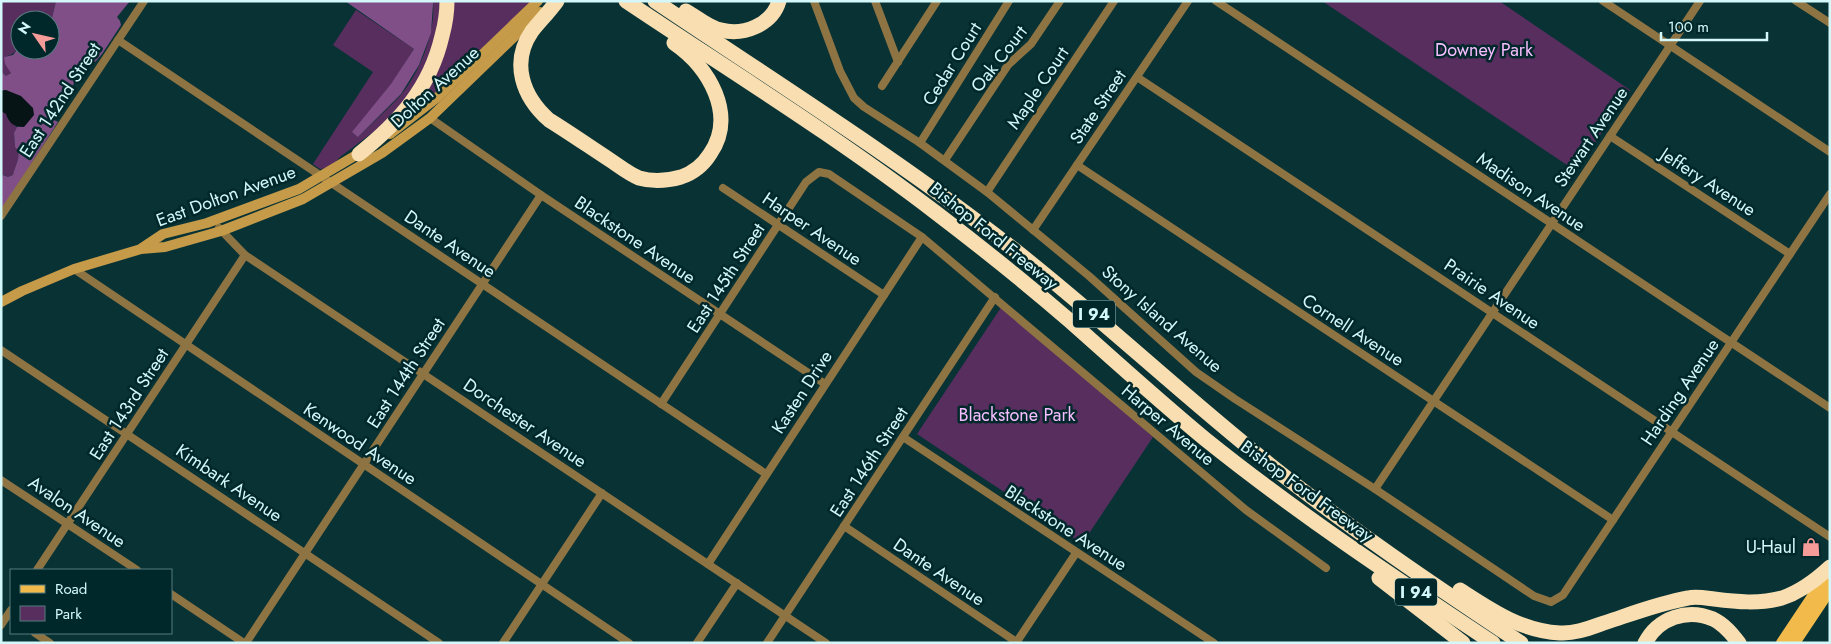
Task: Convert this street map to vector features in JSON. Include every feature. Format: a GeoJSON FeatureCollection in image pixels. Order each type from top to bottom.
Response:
{"type":"FeatureCollection","features":[{"type":"Feature","properties":{"kind":"highway"},"geometry":{"type":"LineString","coordinates":[[359,154],[382,136],[403,113],[428,78],[439,51],[447,1]]}},
{"type":"Feature","properties":{"kind":"highway"},"geometry":{"type":"LineString","coordinates":[[557,1],[532,32],[522,57],[523,86],[537,109],[549,120],[639,178],[667,181],[688,175],[700,166],[718,143],[721,129],[716,93],[706,76],[691,58],[624,1]]}},
{"type":"Feature","properties":{"kind":"highway","name":"Bishop Ford Freeway"},"geometry":{"type":"LineString","coordinates":[[624,1],[885,175],[936,212],[1061,314],[1146,390],[1206,439],[1340,540],[1493,643]]}},
{"type":"Feature","properties":{"kind":"highway","name":"Bishop Ford Freeway"},"geometry":{"type":"LineString","coordinates":[[655,1],[912,173],[1072,296],[1268,463],[1372,542],[1521,643]]}},
{"type":"Feature","properties":{"kind":"highway"},"geometry":{"type":"LineString","coordinates":[[669,1],[719,30],[736,32],[753,29],[768,19],[778,1]]}},
{"type":"Feature","properties":{"kind":"highway"},"geometry":{"type":"LineString","coordinates":[[1340,540],[1374,574],[1463,643]]}},
{"type":"Feature","properties":{"kind":"highway"},"geometry":{"type":"LineString","coordinates":[[1372,542],[1415,560],[1508,620],[1543,631],[1561,633],[1577,632],[1666,602],[1690,597],[1747,603],[1784,597],[1801,589],[1830,567]]}},
{"type":"Feature","properties":{"kind":"highway"},"geometry":{"type":"LineString","coordinates":[[1645,643],[1656,628],[1668,619],[1682,614],[1714,619],[1728,629],[1740,643]]}},
{"type":"Feature","properties":{"kind":"main road"},"geometry":{"type":"LineString","coordinates":[[1782,643],[1830,572]]}},
{"type":"Feature","properties":{"kind":"main road"},"geometry":{"type":"LineString","coordinates":[[1794,643],[1830,589]]}},
{"type":"Feature","properties":{"kind":"street","name":"East 142nd Street"},"geometry":{"type":"LineString","coordinates":[[1,216],[144,1]]}},
{"type":"Feature","properties":{"kind":"street","name":"Dolton Avenue"},"geometry":{"type":"LineString","coordinates":[[326,179],[359,154],[401,127],[439,96],[538,1]]}},
{"type":"Feature","properties":{"kind":"street","name":"Dolton Avenue"},"geometry":{"type":"LineString","coordinates":[[326,179],[382,153],[430,118],[551,1]]}},
{"type":"Feature","properties":{"kind":"street","name":"Stony Island Avenue"},"geometry":{"type":"LineString","coordinates":[[814,1],[840,72],[854,98],[864,107],[945,160],[987,192],[1089,276],[1196,372],[1534,596],[1551,602]]}},
{"type":"Feature","properties":{"kind":"street"},"geometry":{"type":"LineString","coordinates":[[874,1],[898,62]]}},
{"type":"Feature","properties":{"kind":"street"},"geometry":{"type":"LineString","coordinates":[[882,86],[937,1]]}},
{"type":"Feature","properties":{"kind":"street","name":"Cedar Court"},"geometry":{"type":"LineString","coordinates":[[920,143],[1009,1]]}},
{"type":"Feature","properties":{"kind":"street","name":"Oak Court"},"geometry":{"type":"LineString","coordinates":[[945,160],[1008,65],[1031,44],[1060,1]]}},
{"type":"Feature","properties":{"kind":"street","name":"Maple Court"},"geometry":{"type":"LineString","coordinates":[[987,192],[1114,1]]}},
{"type":"Feature","properties":{"kind":"street","name":"State Street"},"geometry":{"type":"LineString","coordinates":[[1033,230],[1188,1]]}},
{"type":"Feature","properties":{"kind":"street","name":"Madison Avenue"},"geometry":{"type":"LineString","coordinates":[[1216,1],[1830,408]]}},
{"type":"Feature","properties":{"kind":"street"},"geometry":{"type":"LineString","coordinates":[[1603,1],[1830,152]]}},
{"type":"Feature","properties":{"kind":"street","name":"Stewart Avenue"},"geometry":{"type":"LineString","coordinates":[[1375,489],[1700,1]]}},
{"type":"Feature","properties":{"kind":"street"},"geometry":{"type":"LineString","coordinates":[[1796,1],[1830,23]]}},
{"type":"Feature","properties":{"kind":"street","name":"Dante Avenue"},"geometry":{"type":"LineString","coordinates":[[118,40],[766,474]]}},
{"type":"Feature","properties":{"kind":"street","name":"Prairie Avenue"},"geometry":{"type":"LineString","coordinates":[[1137,76],[1830,537]]}},
{"type":"Feature","properties":{"kind":"street","name":"Blackstone Avenue"},"geometry":{"type":"LineString","coordinates":[[430,118],[541,195],[825,384]]}},
{"type":"Feature","properties":{"kind":"street","name":"Jeffery Avenue"},"geometry":{"type":"LineString","coordinates":[[1610,136],[1790,254]]}},
{"type":"Feature","properties":{"kind":"street","name":"Cornell Avenue"},"geometry":{"type":"LineString","coordinates":[[1076,165],[1434,400],[1612,520]]}},
{"type":"Feature","properties":{"kind":"street","name":"East 145th Street"},"geometry":{"type":"LineString","coordinates":[[660,404],[806,182],[819,172],[834,177],[922,237]]}},
{"type":"Feature","properties":{"kind":"street","name":"East Dolton Avenue"},"geometry":{"type":"LineString","coordinates":[[142,249],[163,234],[212,222],[326,179]]}},
{"type":"Feature","properties":{"kind":"street","name":"East Dolton Avenue"},"geometry":{"type":"LineString","coordinates":[[1,302],[22,290],[74,269],[142,249],[165,247],[221,231],[303,199],[326,179]]}},
{"type":"Feature","properties":{"kind":"street","name":"Harper Avenue"},"geometry":{"type":"LineString","coordinates":[[723,188],[884,295]]}},
{"type":"Feature","properties":{"kind":"street","name":"Harding Avenue"},"geometry":{"type":"LineString","coordinates":[[1551,602],[1562,595],[1830,194]]}},
{"type":"Feature","properties":{"kind":"street","name":"East 144th Street"},"geometry":{"type":"LineString","coordinates":[[245,643],[541,195]]}},
{"type":"Feature","properties":{"kind":"street","name":"Dorchester Avenue"},"geometry":{"type":"LineString","coordinates":[[212,222],[245,254],[826,643]]}},
{"type":"Feature","properties":{"kind":"street"},"geometry":{"type":"LineString","coordinates":[[922,237],[995,298]]}},
{"type":"Feature","properties":{"kind":"street","name":"Kasten Drive"},"geometry":{"type":"LineString","coordinates":[[708,564],[922,237]]}},
{"type":"Feature","properties":{"kind":"street","name":"East 143rd Street"},"geometry":{"type":"LineString","coordinates":[[38,569],[245,254]]}},
{"type":"Feature","properties":{"kind":"street","name":"Kenwood Avenue"},"geometry":{"type":"LineString","coordinates":[[74,269],[628,643]]}},
{"type":"Feature","properties":{"kind":"street","name":"Harper Avenue"},"geometry":{"type":"LineString","coordinates":[[995,298],[1246,510],[1326,568]]}},
{"type":"Feature","properties":{"kind":"street","name":"East 146th Street"},"geometry":{"type":"LineString","coordinates":[[767,643],[995,298]]}},
{"type":"Feature","properties":{"kind":"street","name":"Kimbark Avenue"},"geometry":{"type":"LineString","coordinates":[[1,350],[306,552],[439,643]]}},
{"type":"Feature","properties":{"kind":"street","name":"Blackstone Avenue"},"geometry":{"type":"LineString","coordinates":[[903,437],[1214,643]]}},
{"type":"Feature","properties":{"kind":"street","name":"Avalon Avenue"},"geometry":{"type":"LineString","coordinates":[[1,480],[135,569]]}},
{"type":"Feature","properties":{"kind":"street"},"geometry":{"type":"LineString","coordinates":[[503,643],[602,492]]}},
{"type":"Feature","properties":{"kind":"street","name":"Dante Avenue"},"geometry":{"type":"LineString","coordinates":[[844,526],[1017,642]]}},
{"type":"Feature","properties":{"kind":"street"},"geometry":{"type":"LineString","coordinates":[[1017,642],[1076,553]]}},
{"type":"Feature","properties":{"kind":"street"},"geometry":{"type":"LineString","coordinates":[[697,643],[737,583]]}},
{"type":"Feature","properties":{"kind":"street"},"geometry":{"type":"LineString","coordinates":[[172,595],[245,643]]}},
{"type":"Feature","properties":{"kind":"street"},"geometry":{"type":"LineString","coordinates":[[1,625],[8,613]]}},
{"type":"Feature","properties":{"kind":"street"},"geometry":{"type":"LineString","coordinates":[[36,634],[50,643]]}},
{"type":"Feature","properties":{"kind":"green space"},"geometry":{"type":"Polygon","coordinates":[[[1,1],[56,1],[54,10],[10,10],[10,55],[4,57],[11,73],[6,76],[1,71],[1,1]]]}},
{"type":"Feature","properties":{"kind":"green space"},"geometry":{"type":"Polygon","coordinates":[[[433,1],[442,1],[437,39],[416,87],[384,124],[340,157],[330,168],[320,169],[313,164],[373,72],[333,45],[356,10],[414,49],[358,137],[400,96],[414,76],[429,39],[432,26],[433,1]]]}},
{"type":"Feature","properties":{"kind":"green space"},"geometry":{"type":"Polygon","coordinates":[[[451,1],[532,1],[409,115],[451,1]]]}},
{"type":"Feature","properties":{"kind":"green space","name":"Downey Park"},"geometry":{"type":"Polygon","coordinates":[[[1322,1],[1499,1],[1630,90],[1576,171],[1322,1]]]}},
{"type":"Feature","properties":{"kind":"green space"},"geometry":{"type":"Polygon","coordinates":[[[1,111],[6,113],[10,122],[17,127],[14,133],[18,157],[13,175],[8,177],[4,175],[1,177],[1,111]]]}},
{"type":"Feature","properties":{"kind":"green space","name":"Blackstone Park"},"geometry":{"type":"Polygon","coordinates":[[[1002,306],[1153,437],[1082,544],[917,434],[1002,306]]]}},
{"type":"Feature","properties":{"kind":"shaded area"},"geometry":{"type":"Polygon","coordinates":[[[56,1],[130,1],[117,17],[121,25],[102,54],[90,65],[81,66],[74,83],[54,111],[54,120],[58,122],[1,211],[1,177],[3,175],[8,177],[13,175],[18,157],[14,133],[17,127],[24,126],[6,90],[1,91],[1,71],[6,76],[11,73],[5,64],[4,57],[10,56],[10,60],[60,60],[60,10],[54,10],[56,1]]]}},
{"type":"Feature","properties":{"kind":"shaded area"},"geometry":{"type":"Polygon","coordinates":[[[345,1],[433,1],[431,33],[419,65],[401,94],[358,137],[352,132],[391,84],[414,49],[345,1]]]}},
{"type":"Feature","properties":{"kind":"shaded area"},"geometry":{"type":"Polygon","coordinates":[[[6,90],[21,96],[33,108],[34,115],[24,127],[12,124],[6,114],[1,111],[1,91],[6,90]]]}},
{"type":"Feature","properties":{"kind":"place","name":"U-Haul"},"geometry":{"type":"Point","coordinates":[1811,547]}}]}
